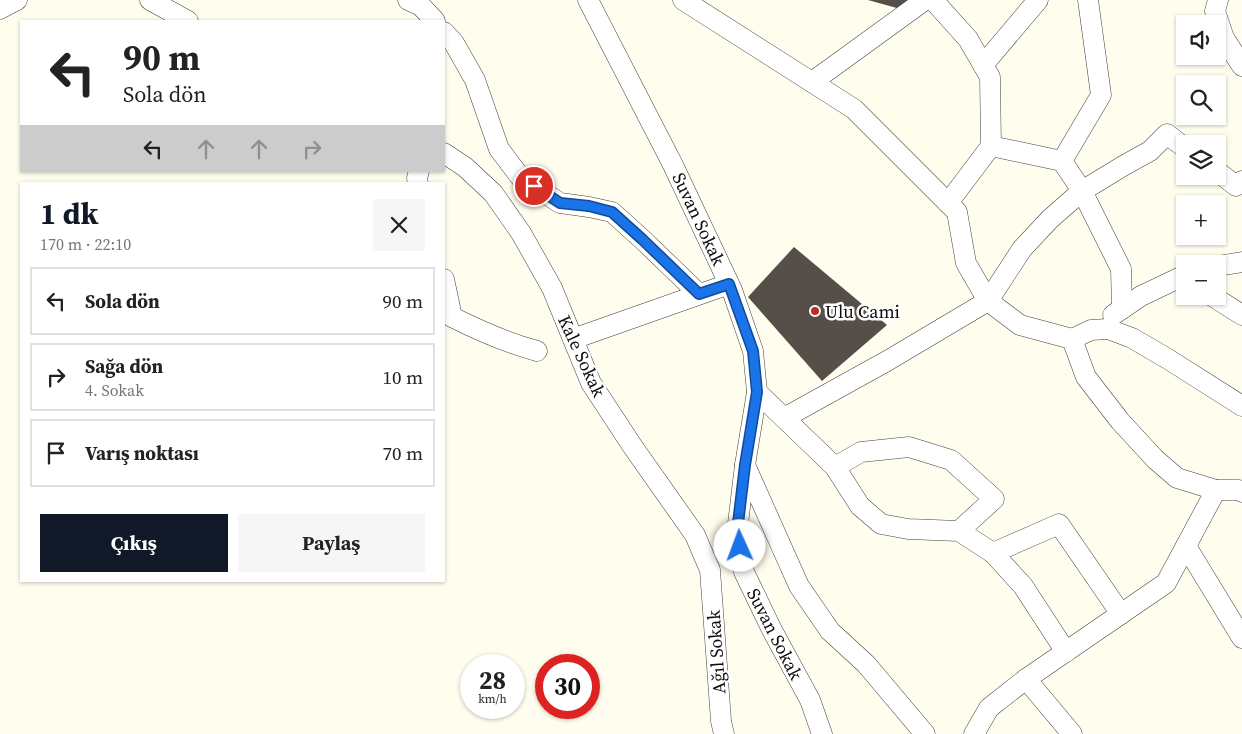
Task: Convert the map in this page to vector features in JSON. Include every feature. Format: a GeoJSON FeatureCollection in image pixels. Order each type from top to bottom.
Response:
{"type":"FeatureCollection","features":[{"type":"Feature","properties":{"kind":"street"},"geometry":{"type":"LineString","coordinates":[[0,8],[17,0]]}},
{"type":"Feature","properties":{"kind":"street"},"geometry":{"type":"LineString","coordinates":[[150,0],[186,20]]}},
{"type":"Feature","properties":{"kind":"street","name":"Suvan Sokak"},"geometry":{"type":"LineString","coordinates":[[588,0],[673,165],[729,284],[753,351],[757,392],[745,465],[737,532],[744,572],[772,630],[810,700],[822,734]]}},
{"type":"Feature","properties":{"kind":"street"},"geometry":{"type":"LineString","coordinates":[[683,0],[854,109],[957,212],[966,263],[988,301],[1020,325],[1072,339],[1091,330],[1141,296],[1176,280]]}},
{"type":"Feature","properties":{"kind":"street"},"geometry":{"type":"LineString","coordinates":[[812,82],[925,0]]}},
{"type":"Feature","properties":{"kind":"street"},"geometry":{"type":"LineString","coordinates":[[933,0],[968,39],[990,77],[991,146],[948,203]]}},
{"type":"Feature","properties":{"kind":"street"},"geometry":{"type":"LineString","coordinates":[[982,65],[1038,0]]}},
{"type":"Feature","properties":{"kind":"street"},"geometry":{"type":"LineString","coordinates":[[1062,160],[1101,95],[1088,0]]}},
{"type":"Feature","properties":{"kind":"street"},"geometry":{"type":"LineString","coordinates":[[1218,0],[1215,11],[1224,38],[1242,66]]}},
{"type":"Feature","properties":{"kind":"street"},"geometry":{"type":"LineString","coordinates":[[417,2],[434,20]]}},
{"type":"Feature","properties":{"kind":"street"},"geometry":{"type":"LineString","coordinates":[[445,33],[454,43],[475,80],[498,148],[521,178],[560,203],[589,206],[612,212],[699,294]]}},
{"type":"Feature","properties":{"kind":"street"},"geometry":{"type":"LineString","coordinates":[[784,418],[888,361],[988,301],[1022,249],[1050,218],[1082,191],[1150,151],[1167,134],[1176,141]]}},
{"type":"Feature","properties":{"kind":"street"},"geometry":{"type":"LineString","coordinates":[[991,146],[1062,160],[1082,191],[1121,269],[1122,309]]}},
{"type":"Feature","properties":{"kind":"street","name":"Kale Sokak"},"geometry":{"type":"LineString","coordinates":[[445,154],[465,167],[493,192],[521,233],[552,288],[591,383],[633,447],[696,535],[710,570]]}},
{"type":"Feature","properties":{"kind":"street"},"geometry":{"type":"LineString","coordinates":[[481,182],[509,162]]}},
{"type":"Feature","properties":{"kind":"street"},"geometry":{"type":"LineString","coordinates":[[1226,178],[1236,186],[1242,181]]}},
{"type":"Feature","properties":{"kind":"street"},"geometry":{"type":"LineString","coordinates":[[1226,265],[1242,262]]}},
{"type":"Feature","properties":{"kind":"street"},"geometry":{"type":"LineString","coordinates":[[445,284],[452,317],[483,333],[537,351]]}},
{"type":"Feature","properties":{"kind":"street"},"geometry":{"type":"LineString","coordinates":[[573,339],[729,284]]}},
{"type":"Feature","properties":{"kind":"street"},"geometry":{"type":"LineString","coordinates":[[1226,305],[1242,315]]}},
{"type":"Feature","properties":{"kind":"street"},"geometry":{"type":"LineString","coordinates":[[1091,330],[1108,329],[1132,338],[1242,406]]}},
{"type":"Feature","properties":{"kind":"street"},"geometry":{"type":"LineString","coordinates":[[1072,339],[1086,377],[1120,421],[1155,459],[1177,478],[1216,490],[1239,490],[1242,492]]}},
{"type":"Feature","properties":{"kind":"street"},"geometry":{"type":"LineString","coordinates":[[757,392],[835,467],[860,506],[880,524],[908,529],[959,531],[993,553],[1023,586],[1066,652]]}},
{"type":"Feature","properties":{"kind":"street"},"geometry":{"type":"LineString","coordinates":[[835,467],[861,452],[909,447],[951,460],[994,499],[959,531]]}},
{"type":"Feature","properties":{"kind":"street"},"geometry":{"type":"LineString","coordinates":[[745,465],[799,586],[830,631],[866,664],[925,734]]}},
{"type":"Feature","properties":{"kind":"street"},"geometry":{"type":"LineString","coordinates":[[974,734],[989,708],[1026,679],[1166,583],[1216,490]]}},
{"type":"Feature","properties":{"kind":"street"},"geometry":{"type":"LineString","coordinates":[[993,553],[1059,524],[1121,614]]}},
{"type":"Feature","properties":{"kind":"street"},"geometry":{"type":"LineString","coordinates":[[1186,546],[1241,634]]}},
{"type":"Feature","properties":{"kind":"street"},"geometry":{"type":"LineString","coordinates":[[710,570],[742,559]]}},
{"type":"Feature","properties":{"kind":"street","name":"Ağıl Sokak"},"geometry":{"type":"LineString","coordinates":[[710,570],[721,721],[724,734]]}},
{"type":"Feature","properties":{"kind":"street"},"geometry":{"type":"LineString","coordinates":[[1026,679],[1072,734]]}},
{"type":"Feature","properties":{"kind":"building"},"geometry":{"type":"Polygon","coordinates":[[[868,0],[907,0],[904,10],[868,0]]]}},
{"type":"Feature","properties":{"kind":"building","name":"Ulu Cami"},"geometry":{"type":"Polygon","coordinates":[[[794,247],[887,325],[822,381],[748,297],[794,247]]]}},
{"type":"Feature","properties":{"kind":"place","name":"Ulu Cami"},"geometry":{"type":"Point","coordinates":[815,311]}},
{"type":"Feature","properties":{"kind":"route"},"geometry":{"type":"LineString","coordinates":[[534,186],[560,203],[589,206],[612,212],[699,294],[729,284],[753,351],[757,392],[745,465],[737,532],[740,546]]}}]}
